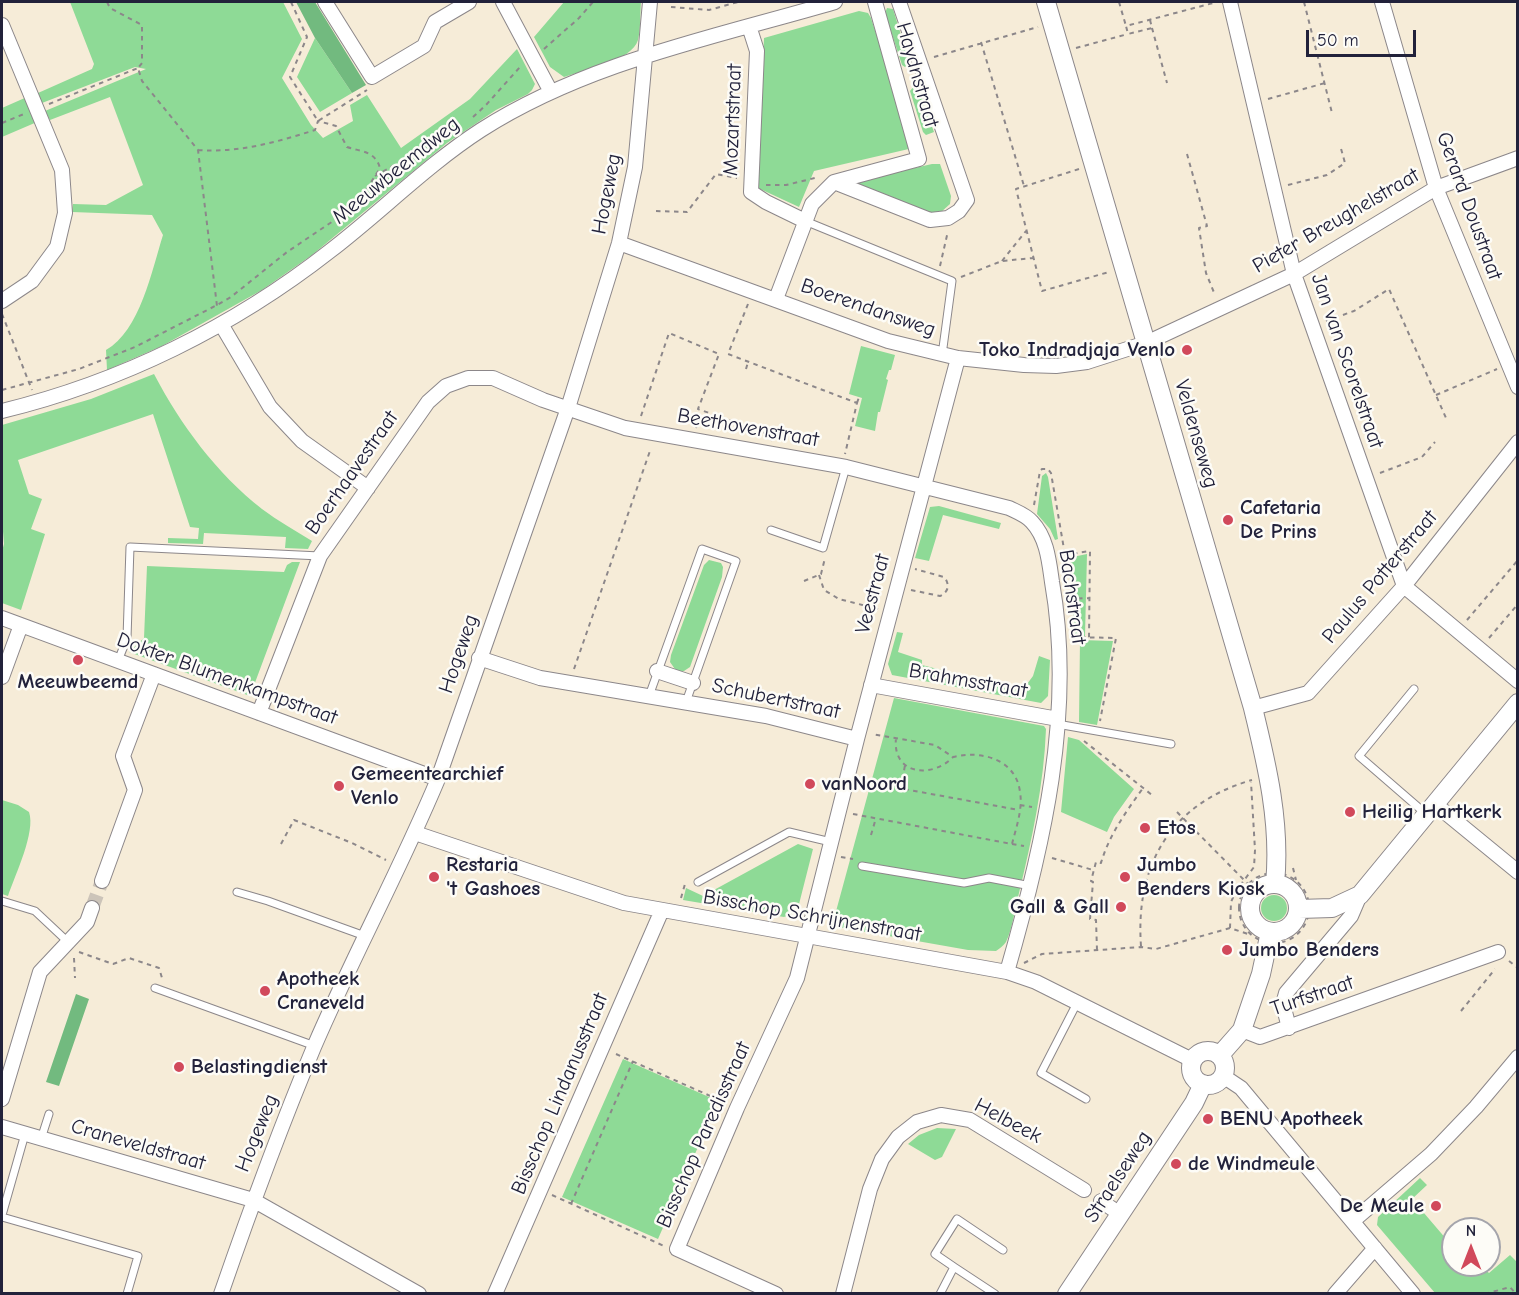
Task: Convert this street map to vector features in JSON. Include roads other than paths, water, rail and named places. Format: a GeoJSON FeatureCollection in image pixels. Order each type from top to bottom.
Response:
{"type":"FeatureCollection","features":[{"type":"Feature","properties":{"kind":"street"},"geometry":{"type":"LineString","coordinates":[[325,2],[372,77],[423,46],[435,22],[469,2]]}},
{"type":"Feature","properties":{"kind":"street"},"geometry":{"type":"LineString","coordinates":[[503,2],[551,92]]}},
{"type":"Feature","properties":{"kind":"street","name":"Hogeweg"},"geometry":{"type":"LineString","coordinates":[[221,1293],[253,1200],[315,1046],[365,936],[416,833],[438,779],[568,408],[619,243],[635,167],[650,2]]}},
{"type":"Feature","properties":{"kind":"street","name":"Haydnstraat"},"geometry":{"type":"LineString","coordinates":[[776,299],[812,204],[834,182],[919,159],[875,2]]}},
{"type":"Feature","properties":{"kind":"street","name":"Haydnstraat"},"geometry":{"type":"LineString","coordinates":[[834,182],[930,220],[948,218],[959,212],[967,200],[899,2]]}},
{"type":"Feature","properties":{"kind":"street","name":"Veldenseweg"},"geometry":{"type":"LineString","coordinates":[[1046,2],[1252,708],[1266,763],[1275,822],[1275,884]]}},
{"type":"Feature","properties":{"kind":"street","name":"Jan van Scorelstraat"},"geometry":{"type":"LineString","coordinates":[[1230,2],[1294,274],[1404,586]]}},
{"type":"Feature","properties":{"kind":"street","name":"Gerard Doustraat"},"geometry":{"type":"LineString","coordinates":[[1382,2],[1436,188],[1518,387]]}},
{"type":"Feature","properties":{"kind":"street","name":"Meeuwbeemdweg"},"geometry":{"type":"LineString","coordinates":[[2,411],[37,403],[101,381],[163,355],[221,324],[277,290],[330,252],[441,159],[481,130],[551,92],[646,57],[827,3]]}},
{"type":"Feature","properties":{"kind":"street"},"geometry":{"type":"LineString","coordinates":[[2,25],[62,170],[65,213],[57,247],[32,281],[2,301]]}},
{"type":"Feature","properties":{"kind":"street","name":"Mozartstraat"},"geometry":{"type":"LineString","coordinates":[[749,26],[757,51],[751,192],[805,221]]}},
{"type":"Feature","properties":{"kind":"street","name":"Pieter Breughelstraat"},"geometry":{"type":"LineString","coordinates":[[1146,343],[1294,274],[1436,188],[1518,158]]}},
{"type":"Feature","properties":{"kind":"street","name":"Boerendansweg"},"geometry":{"type":"LineString","coordinates":[[619,243],[888,341],[957,358],[1056,366],[1087,362],[1146,343]]}},
{"type":"Feature","properties":{"kind":"street"},"geometry":{"type":"LineString","coordinates":[[221,324],[270,407],[302,441],[368,488]]}},
{"type":"Feature","properties":{"kind":"street","name":"Veestraat"},"geometry":{"type":"LineString","coordinates":[[807,936],[957,358]]}},
{"type":"Feature","properties":{"kind":"street","name":"Boerhaavestraat"},"geometry":{"type":"LineString","coordinates":[[259,713],[320,556],[428,402],[446,386],[468,378],[493,378],[543,400],[568,408]]}},
{"type":"Feature","properties":{"kind":"street","name":"Beethovenstraat"},"geometry":{"type":"LineString","coordinates":[[568,408],[625,428],[846,467],[923,485]]}},
{"type":"Feature","properties":{"kind":"street","name":"Paulus Potterstraat"},"geometry":{"type":"LineString","coordinates":[[1252,708],[1308,693],[1404,586],[1518,442]]}},
{"type":"Feature","properties":{"kind":"street","name":"Bachstraat"},"geometry":{"type":"LineString","coordinates":[[923,485],[1009,508],[1024,515],[1033,523],[1047,551],[1056,601],[1059,684],[1049,794],[1031,886],[1007,972]]}},
{"type":"Feature","properties":{"kind":"street"},"geometry":{"type":"LineString","coordinates":[[1404,586],[1518,681]]}},
{"type":"Feature","properties":{"kind":"street","name":"Dokter Blumenkampstraat"},"geometry":{"type":"LineString","coordinates":[[2,618],[438,779]]}},
{"type":"Feature","properties":{"kind":"street"},"geometry":{"type":"LineString","coordinates":[[2,677],[21,625]]}},
{"type":"Feature","properties":{"kind":"street","name":"Schubertstraat"},"geometry":{"type":"LineString","coordinates":[[479,658],[540,678],[766,716],[858,735]]}},
{"type":"Feature","properties":{"kind":"street","name":"Schubertstraat"},"geometry":{"type":"LineString","coordinates":[[657,670],[693,683]]}},
{"type":"Feature","properties":{"kind":"street"},"geometry":{"type":"LineString","coordinates":[[102,881],[135,790],[123,756],[154,674]]}},
{"type":"Feature","properties":{"kind":"street","name":"Brahmsstraat"},"geometry":{"type":"LineString","coordinates":[[871,685],[1057,722]]}},
{"type":"Feature","properties":{"kind":"street"},"geometry":{"type":"LineString","coordinates":[[1289,1028],[1283,1004],[1286,993],[1351,916],[1360,895],[1518,703]]}},
{"type":"Feature","properties":{"kind":"street"},"geometry":{"type":"LineString","coordinates":[[1431,809],[1518,872]]}},
{"type":"Feature","properties":{"kind":"street","name":"Bisschop Schrijnenstraat"},"geometry":{"type":"LineString","coordinates":[[416,833],[624,903],[1007,972],[1036,982],[1192,1060]]}},
{"type":"Feature","properties":{"kind":"street"},"geometry":{"type":"LineString","coordinates":[[1277,937],[1257,925],[1252,918],[1250,910],[1254,894],[1266,885],[1275,884],[1289,889],[1294,894],[1302,917]]}},
{"type":"Feature","properties":{"kind":"street"},"geometry":{"type":"LineString","coordinates":[[1220,1056],[1242,1030],[1261,974],[1280,932],[1287,929],[1297,917],[1332,908],[1360,895]]}},
{"type":"Feature","properties":{"kind":"street"},"geometry":{"type":"LineString","coordinates":[[2,1099],[40,972],[87,922],[92,908]]}},
{"type":"Feature","properties":{"kind":"street","name":"Bisschop Lindanusstraat"},"geometry":{"type":"LineString","coordinates":[[495,1293],[662,910]]}},
{"type":"Feature","properties":{"kind":"street","name":"Bisschop Paredisstraat"},"geometry":{"type":"LineString","coordinates":[[767,1292],[677,1249],[737,1108],[797,978],[807,936]]}},
{"type":"Feature","properties":{"kind":"street","name":"Turfstraat"},"geometry":{"type":"LineString","coordinates":[[1242,1030],[1260,1036],[1289,1028],[1498,952]]}},
{"type":"Feature","properties":{"kind":"street"},"geometry":{"type":"LineString","coordinates":[[1208,1050],[1220,1056],[1226,1068],[1223,1076],[1214,1084],[1203,1084],[1196,1080],[1192,1074],[1192,1060],[1196,1054],[1208,1050]]}},
{"type":"Feature","properties":{"kind":"street"},"geometry":{"type":"LineString","coordinates":[[1353,1221],[1431,1154],[1476,1107],[1518,1057]]}},
{"type":"Feature","properties":{"kind":"street"},"geometry":{"type":"LineString","coordinates":[[1223,1076],[1240,1088],[1413,1293]]}},
{"type":"Feature","properties":{"kind":"street","name":"Straelseweg"},"geometry":{"type":"LineString","coordinates":[[1067,1293],[1194,1103],[1203,1084]]}},
{"type":"Feature","properties":{"kind":"street","name":"Helbeek"},"geometry":{"type":"LineString","coordinates":[[843,1293],[870,1189],[882,1159],[898,1137],[917,1122],[941,1115],[970,1120],[1084,1190]]}},
{"type":"Feature","properties":{"kind":"street","name":"Craneveldstraat"},"geometry":{"type":"LineString","coordinates":[[2,1127],[253,1200],[419,1293]]}},
{"type":"Feature","properties":{"kind":"street"},"geometry":{"type":"LineString","coordinates":[[1101,1201],[1120,1214]]}},
{"type":"Feature","properties":{"kind":"street"},"geometry":{"type":"LineString","coordinates":[[1335,1293],[1375,1248]]}},
{"type":"Feature","properties":{"kind":"lane"},"geometry":{"type":"LineString","coordinates":[[805,221],[952,281],[942,355]]}},
{"type":"Feature","properties":{"kind":"lane"},"geometry":{"type":"LineString","coordinates":[[771,530],[823,548],[846,467]]}},
{"type":"Feature","properties":{"kind":"lane"},"geometry":{"type":"LineString","coordinates":[[118,661],[127,638],[130,547],[320,556]]}},
{"type":"Feature","properties":{"kind":"lane","name":"Schubertstraat"},"geometry":{"type":"LineString","coordinates":[[649,696],[702,549],[736,561],[686,702]]}},
{"type":"Feature","properties":{"kind":"lane"},"geometry":{"type":"LineString","coordinates":[[1414,689],[1359,756],[1431,809]]}},
{"type":"Feature","properties":{"kind":"lane"},"geometry":{"type":"LineString","coordinates":[[1057,722],[1171,744]]}},
{"type":"Feature","properties":{"kind":"lane"},"geometry":{"type":"LineString","coordinates":[[698,882],[789,832],[829,848]]}},
{"type":"Feature","properties":{"kind":"lane"},"geometry":{"type":"LineString","coordinates":[[860,863],[964,883],[989,878],[1031,886]]}},
{"type":"Feature","properties":{"kind":"lane"},"geometry":{"type":"LineString","coordinates":[[237,892],[365,936]]}},
{"type":"Feature","properties":{"kind":"lane"},"geometry":{"type":"LineString","coordinates":[[2,901],[35,911],[68,942]]}},
{"type":"Feature","properties":{"kind":"lane"},"geometry":{"type":"LineString","coordinates":[[155,988],[315,1046]]}},
{"type":"Feature","properties":{"kind":"lane"},"geometry":{"type":"LineString","coordinates":[[1077,1003],[1041,1073],[1086,1099]]}},
{"type":"Feature","properties":{"kind":"lane"},"geometry":{"type":"LineString","coordinates":[[41,1139],[49,1114]]}},
{"type":"Feature","properties":{"kind":"lane"},"geometry":{"type":"LineString","coordinates":[[25,1134],[2,1216],[138,1256],[127,1293]]}},
{"type":"Feature","properties":{"kind":"lane"},"geometry":{"type":"LineString","coordinates":[[995,1293],[934,1254],[957,1219],[1003,1250]]}},
{"type":"Feature","properties":{"kind":"lane"},"geometry":{"type":"LineString","coordinates":[[940,1293],[954,1267]]}},
{"type":"Feature","properties":{"kind":"tunnel"},"geometry":{"type":"LineString","coordinates":[[92,908],[102,881]]}},
{"type":"Feature","properties":{"kind":"place","name":"Toko Indradjaja Venlo"},"geometry":{"type":"Point","coordinates":[1187,350]}},
{"type":"Feature","properties":{"kind":"place","name":"Cafetaria De Prins"},"geometry":{"type":"Point","coordinates":[1228,520]}},
{"type":"Feature","properties":{"kind":"place","name":"Meeuwbeemd"},"geometry":{"type":"Point","coordinates":[78,660]}},
{"type":"Feature","properties":{"kind":"place","name":"vanNoord"},"geometry":{"type":"Point","coordinates":[810,784]}},
{"type":"Feature","properties":{"kind":"place","name":"Gemeentearchief Venlo"},"geometry":{"type":"Point","coordinates":[339,786]}},
{"type":"Feature","properties":{"kind":"place","name":"Heilig Hartkerk"},"geometry":{"type":"Point","coordinates":[1350,812]}},
{"type":"Feature","properties":{"kind":"place","name":"Etos"},"geometry":{"type":"Point","coordinates":[1145,828]}},
{"type":"Feature","properties":{"kind":"place","name":"Restaria 't Gashoes"},"geometry":{"type":"Point","coordinates":[434,877]}},
{"type":"Feature","properties":{"kind":"place","name":"Jumbo Benders Kiosk"},"geometry":{"type":"Point","coordinates":[1125,877]}},
{"type":"Feature","properties":{"kind":"place","name":"Gall & Gall"},"geometry":{"type":"Point","coordinates":[1121,907]}},
{"type":"Feature","properties":{"kind":"place","name":"Jumbo Benders"},"geometry":{"type":"Point","coordinates":[1227,950]}},
{"type":"Feature","properties":{"kind":"place","name":"Apotheek Craneveld"},"geometry":{"type":"Point","coordinates":[265,991]}},
{"type":"Feature","properties":{"kind":"place","name":"Belastingdienst"},"geometry":{"type":"Point","coordinates":[179,1067]}},
{"type":"Feature","properties":{"kind":"place","name":"BENU Apotheek"},"geometry":{"type":"Point","coordinates":[1208,1119]}},
{"type":"Feature","properties":{"kind":"place","name":"de Windmeule"},"geometry":{"type":"Point","coordinates":[1176,1164]}},
{"type":"Feature","properties":{"kind":"place","name":"De Meule"},"geometry":{"type":"Point","coordinates":[1436,1206]}}]}
